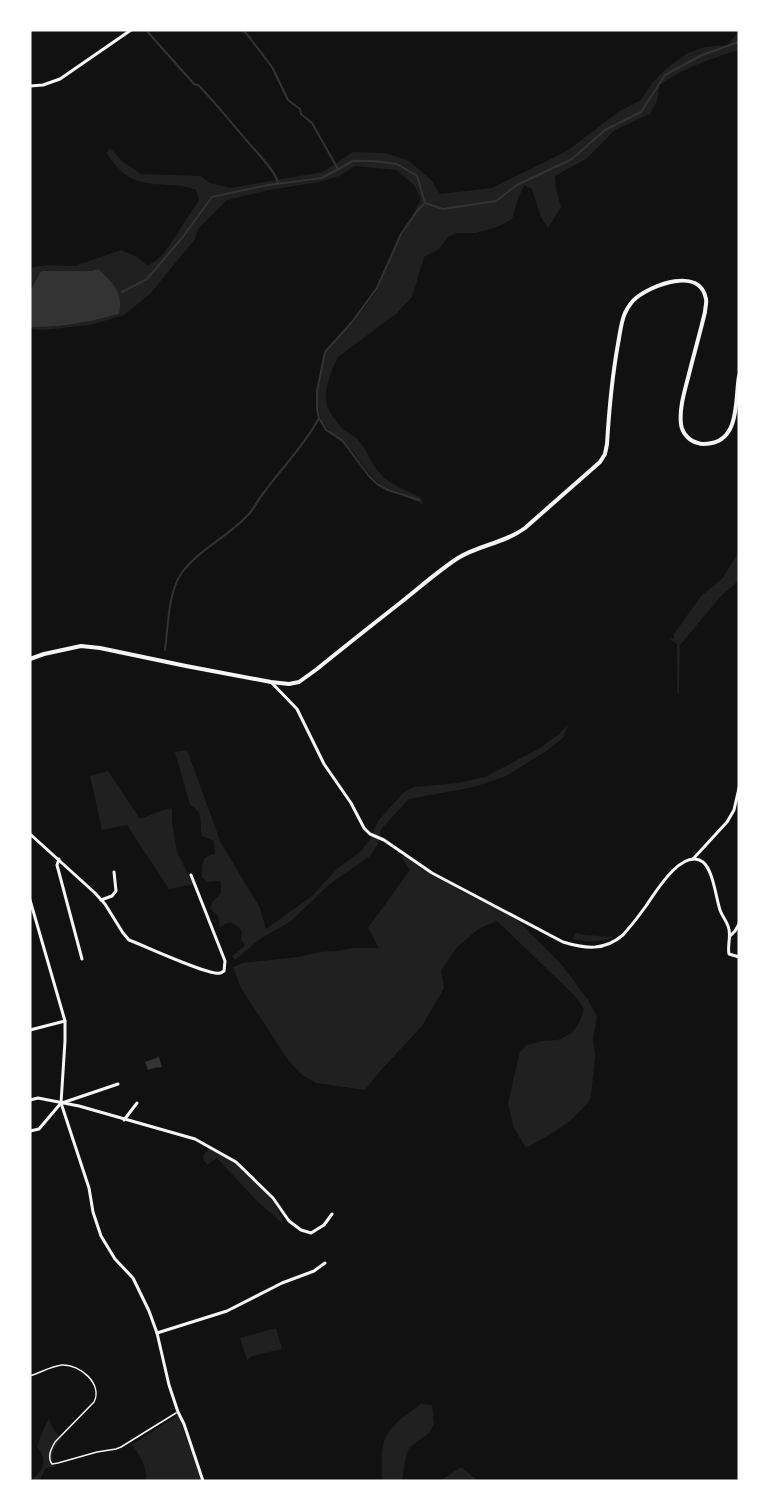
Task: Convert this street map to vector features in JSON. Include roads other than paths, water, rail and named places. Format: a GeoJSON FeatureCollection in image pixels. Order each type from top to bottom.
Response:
{"type":"FeatureCollection","features":[{"type":"Feature","properties":{"kind":"street"},"geometry":{"type":"LineString","coordinates":[[30,86],[43,86],[60,79],[131,30]]}},
{"type":"Feature","properties":{"kind":"street"},"geometry":{"type":"LineString","coordinates":[[30,658],[81,646],[271,682],[289,684],[299,682],[459,557],[517,534],[600,462],[607,444],[615,360],[621,325],[631,303],[638,296],[672,281],[685,280],[694,282],[702,289],[706,299],[681,414],[681,426],[686,436],[696,443],[707,444],[717,442],[730,430],[734,418],[739,376]]}},
{"type":"Feature","properties":{"kind":"street"},"geometry":{"type":"LineString","coordinates":[[271,682],[297,709],[324,764],[351,803],[364,828],[432,873],[563,942],[590,948],[615,942],[623,935],[664,879],[685,861],[693,859],[703,862],[709,871],[720,911],[729,927],[729,954],[739,957]]}},
{"type":"Feature","properties":{"kind":"street"},"geometry":{"type":"LineString","coordinates":[[693,859],[727,822],[734,810],[739,788]]}},
{"type":"Feature","properties":{"kind":"street"},"geometry":{"type":"LineString","coordinates":[[30,834],[101,900],[129,940],[183,962],[220,973],[224,971],[225,961],[191,875]]}},
{"type":"Feature","properties":{"kind":"street"},"geometry":{"type":"LineString","coordinates":[[59,860],[57,865],[82,959]]}},
{"type":"Feature","properties":{"kind":"street"},"geometry":{"type":"LineString","coordinates":[[101,900],[112,896],[116,891],[114,872]]}},
{"type":"Feature","properties":{"kind":"street"},"geometry":{"type":"LineString","coordinates":[[30,900],[64,1021],[61,1103],[90,1188],[93,1212],[101,1236],[115,1259],[133,1278],[142,1293],[157,1333],[169,1385],[203,1481]]}},
{"type":"Feature","properties":{"kind":"street"},"geometry":{"type":"LineString","coordinates":[[730,936],[739,924]]}},
{"type":"Feature","properties":{"kind":"street"},"geometry":{"type":"LineString","coordinates":[[30,1030],[64,1021]]}},
{"type":"Feature","properties":{"kind":"street"},"geometry":{"type":"LineString","coordinates":[[30,1131],[39,1129],[61,1103],[118,1084]]}},
{"type":"Feature","properties":{"kind":"street"},"geometry":{"type":"LineString","coordinates":[[30,1100],[38,1098],[92,1110],[195,1139],[236,1162],[273,1198],[289,1221],[302,1230],[312,1233],[324,1225],[332,1214]]}},
{"type":"Feature","properties":{"kind":"street"},"geometry":{"type":"LineString","coordinates":[[124,1120],[137,1103]]}},
{"type":"Feature","properties":{"kind":"street"},"geometry":{"type":"LineString","coordinates":[[157,1333],[227,1311],[282,1283],[314,1271],[326,1263]]}},
{"type":"Feature","properties":{"kind":"lane"},"geometry":{"type":"LineString","coordinates":[[30,1376],[65,1365],[84,1373],[97,1390],[94,1402],[55,1442],[50,1456],[52,1464],[116,1449],[178,1412]]}},
{"type":"Feature","properties":{"kind":"waterway"},"geometry":{"type":"LineString","coordinates":[[146,30],[270,167],[278,183]]}},
{"type":"Feature","properties":{"kind":"waterway"},"geometry":{"type":"LineString","coordinates":[[241,30],[246,33],[272,67],[288,100],[300,109],[301,114],[312,123],[338,169]]}},
{"type":"Feature","properties":{"kind":"waterway"},"geometry":{"type":"LineString","coordinates":[[425,203],[443,209],[496,201],[517,185],[572,159],[605,130],[641,112],[665,75],[702,55],[739,42]]}},
{"type":"Feature","properties":{"kind":"waterway"},"geometry":{"type":"LineString","coordinates":[[122,292],[147,279],[182,238],[212,197],[268,185],[322,178],[353,161],[373,161],[397,164],[417,176],[425,203]]}},
{"type":"Feature","properties":{"kind":"waterway"},"geometry":{"type":"LineString","coordinates":[[419,500],[388,490],[369,476],[342,440],[326,430],[319,418],[317,391],[325,352],[352,322],[377,288],[401,234],[425,203]]}},
{"type":"Feature","properties":{"kind":"waterway"},"geometry":{"type":"LineString","coordinates":[[165,650],[173,591],[181,574],[196,558],[249,514],[319,418]]}}]}
